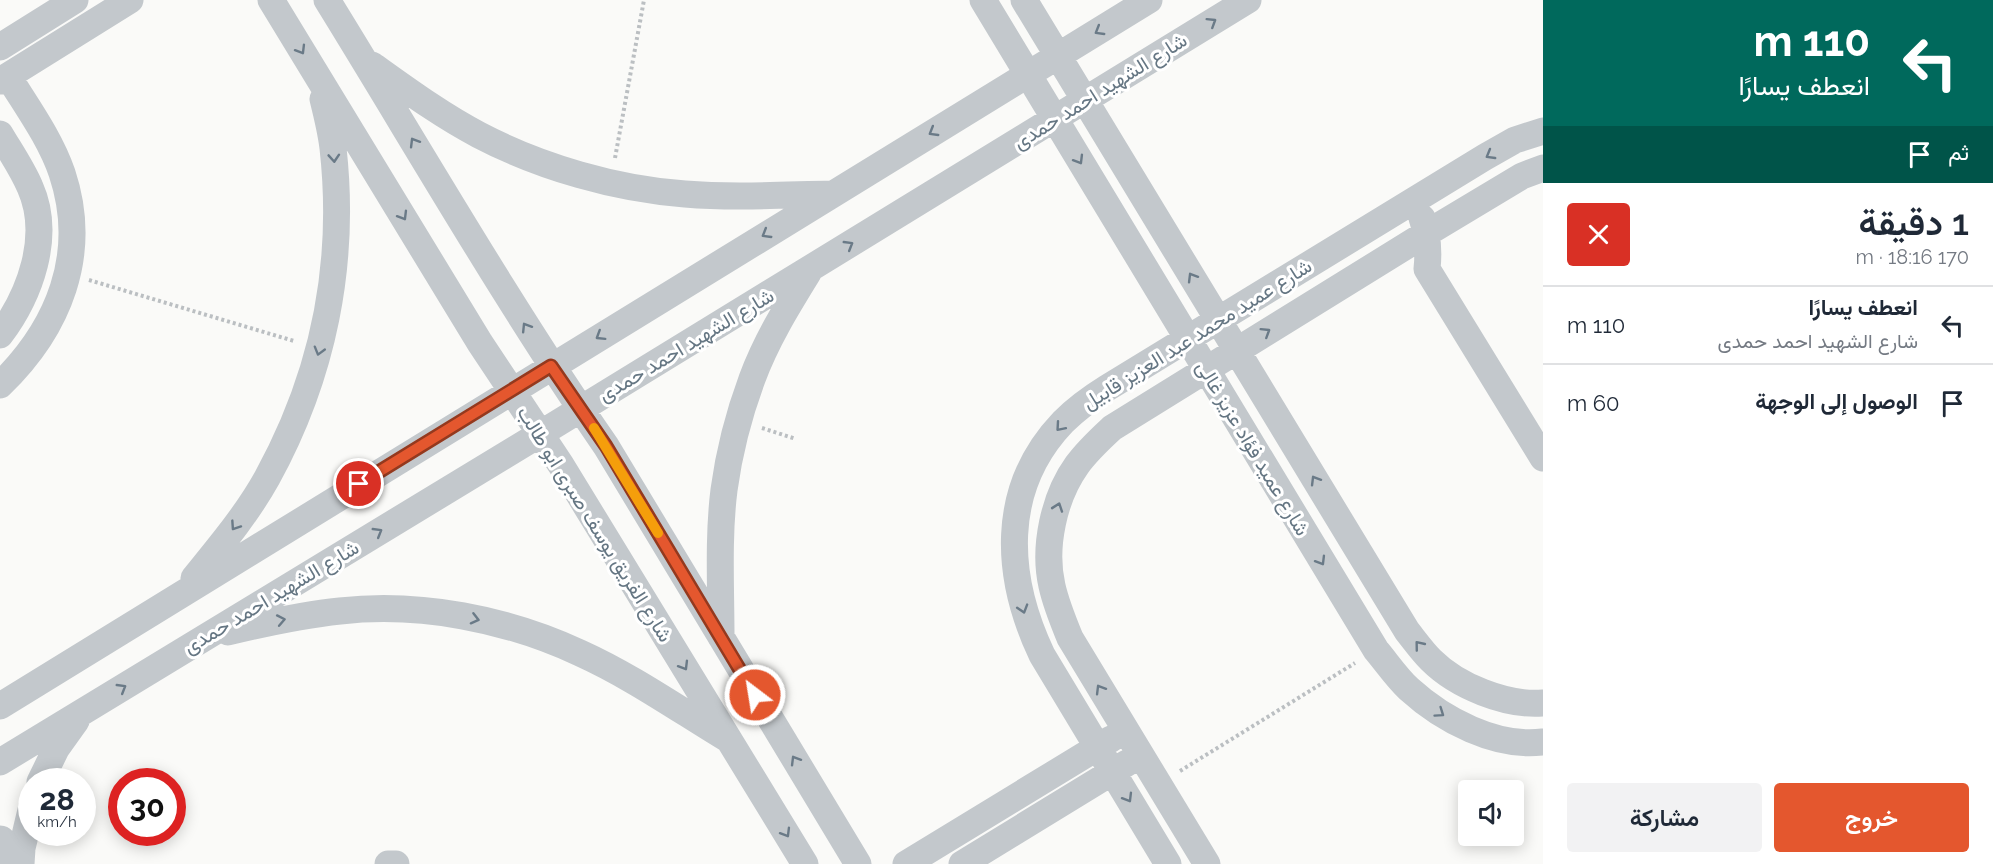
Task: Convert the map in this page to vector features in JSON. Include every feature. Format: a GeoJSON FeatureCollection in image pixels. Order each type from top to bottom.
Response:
{"type":"FeatureCollection","features":[{"type":"Feature","properties":{"kind":"street"},"geometry":{"type":"LineString","coordinates":[[0,47],[75,0]]}},
{"type":"Feature","properties":{"kind":"street"},"geometry":{"type":"LineString","coordinates":[[0,385],[24,361],[43,334],[58,305],[68,273],[73,234],[70,202],[62,171],[48,142],[4,79],[130,0]]}},
{"type":"Feature","properties":{"kind":"street","name":"شارع الفريق يوسف صبرى ابو طالب"},"geometry":{"type":"LineString","coordinates":[[271,0],[511,391],[561,465],[805,864]]}},
{"type":"Feature","properties":{"kind":"street"},"geometry":{"type":"LineString","coordinates":[[327,0],[551,366],[606,446],[858,864]]}},
{"type":"Feature","properties":{"kind":"street","name":"شارع عميد فؤاد عزيز غالى"},"geometry":{"type":"LineString","coordinates":[[983,0],[1376,650],[1408,688],[1444,717],[1485,735],[1530,744],[1543,742]]}},
{"type":"Feature","properties":{"kind":"street","name":"شارع عميد فؤاد عزيز غالى"},"geometry":{"type":"LineString","coordinates":[[1024,0],[1407,631],[1432,661],[1463,684],[1500,699],[1543,703]]}},
{"type":"Feature","properties":{"kind":"street"},"geometry":{"type":"LineString","coordinates":[[0,706],[1149,0]]}},
{"type":"Feature","properties":{"kind":"street","name":"شارع الشهيد احمد حمدى"},"geometry":{"type":"LineString","coordinates":[[0,762],[1248,0]]}},
{"type":"Feature","properties":{"kind":"street"},"geometry":{"type":"LineString","coordinates":[[362,57],[420,99],[480,135],[544,163],[611,183],[683,194],[756,196],[832,194]]}},
{"type":"Feature","properties":{"kind":"street"},"geometry":{"type":"LineString","coordinates":[[180,595],[226,539],[266,480],[298,416],[321,348],[333,282],[338,214],[333,146],[320,80]]}},
{"type":"Feature","properties":{"kind":"street","name":"شارع عميد محمد عبد العزيز قابيل"},"geometry":{"type":"LineString","coordinates":[[1168,864],[1042,655],[1030,630],[1021,603],[1014,548],[1020,502],[1032,468],[1045,445],[1062,423],[1083,404],[1107,388],[1515,140],[1543,131]]}},
{"type":"Feature","properties":{"kind":"street"},"geometry":{"type":"LineString","coordinates":[[0,134],[31,189],[38,214],[39,239],[25,293],[13,317],[0,335]]}},
{"type":"Feature","properties":{"kind":"street","name":"شارع عميد محمد عبد العزيز قابيل"},"geometry":{"type":"LineString","coordinates":[[1207,864],[1070,638],[1059,612],[1051,585],[1048,556],[1051,527],[1060,500],[1075,468],[1092,446],[1112,428],[1392,254],[1522,176],[1543,168]]}},
{"type":"Feature","properties":{"kind":"street"},"geometry":{"type":"LineString","coordinates":[[1413,201],[1422,216],[1427,233],[1429,251],[1426,269],[1543,458]]}},
{"type":"Feature","properties":{"kind":"street"},"geometry":{"type":"LineString","coordinates":[[1371,226],[1380,242],[1392,254],[1408,264],[1426,269]]}},
{"type":"Feature","properties":{"kind":"street"},"geometry":{"type":"LineString","coordinates":[[721,638],[720,559],[724,489],[738,421],[752,377],[771,336],[810,268]]}},
{"type":"Feature","properties":{"kind":"street"},"geometry":{"type":"LineString","coordinates":[[204,638],[281,620],[342,610],[403,609],[464,616],[523,631],[580,653],[634,682],[729,740]]}},
{"type":"Feature","properties":{"kind":"street"},"geometry":{"type":"LineString","coordinates":[[47,768],[56,749],[86,710]]}},
{"type":"Feature","properties":{"kind":"street"},"geometry":{"type":"LineString","coordinates":[[906,864],[1125,730]]}},
{"type":"Feature","properties":{"kind":"street"},"geometry":{"type":"LineString","coordinates":[[962,864],[1140,754]]}},
{"type":"Feature","properties":{"kind":"street"},"geometry":{"type":"LineString","coordinates":[[0,842],[13,864]]}},
{"type":"Feature","properties":{"kind":"street"},"geometry":{"type":"LineString","coordinates":[[21,864],[22,846]]}},
{"type":"Feature","properties":{"kind":"street"},"geometry":{"type":"LineString","coordinates":[[388,864],[396,864]]}},
{"type":"Feature","properties":{"kind":"path"},"geometry":{"type":"LineString","coordinates":[[611,183],[644,0]]}},
{"type":"Feature","properties":{"kind":"path"},"geometry":{"type":"LineString","coordinates":[[68,273],[321,348]]}},
{"type":"Feature","properties":{"kind":"path"},"geometry":{"type":"LineString","coordinates":[[738,421],[796,439]]}},
{"type":"Feature","properties":{"kind":"path"},"geometry":{"type":"LineString","coordinates":[[1159,784],[1376,650]]}},
{"type":"Feature","properties":{"kind":"slow traffic"},"geometry":{"type":"LineString","coordinates":[[594,428],[658,533]]}},
{"type":"Feature","properties":{"kind":"route"},"geometry":{"type":"LineString","coordinates":[[359,484],[551,366],[606,446],[755,695]]}}]}
